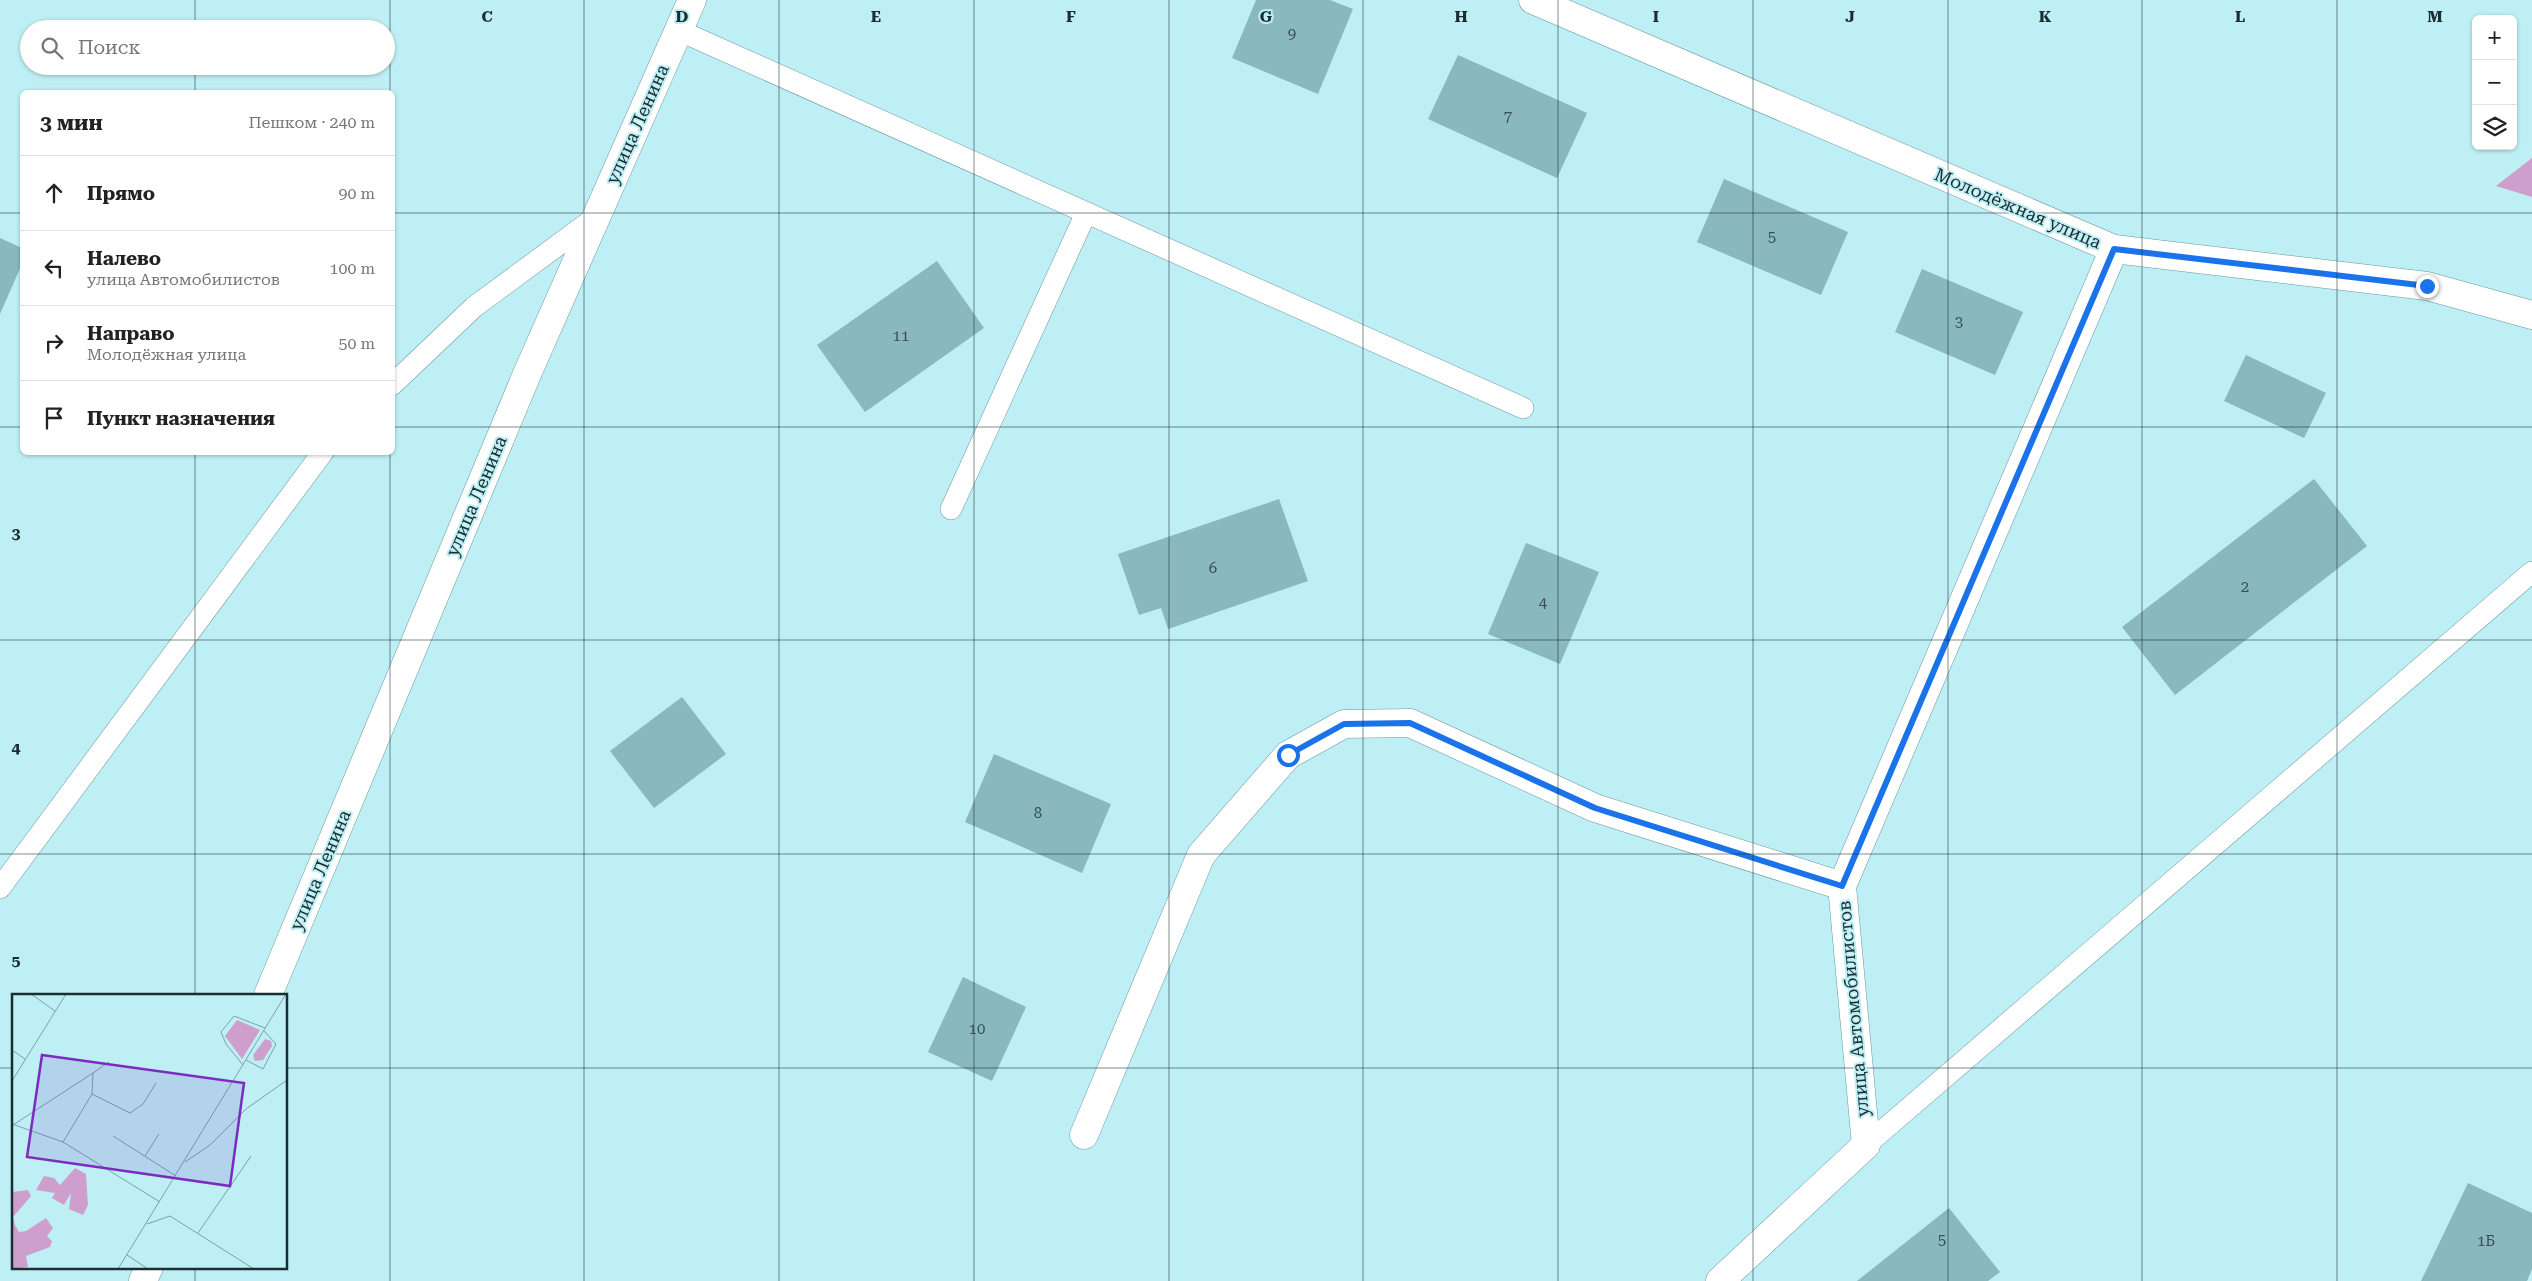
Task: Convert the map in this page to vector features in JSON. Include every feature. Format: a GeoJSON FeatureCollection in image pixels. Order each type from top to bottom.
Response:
{"type":"FeatureCollection","features":[{"type":"Feature","properties":{"kind":"street","name":"улица Ленина"},"geometry":{"type":"LineString","coordinates":[[268,994],[527,374],[692,0]]}},
{"type":"Feature","properties":{"kind":"street","name":"Молодёжная улица"},"geometry":{"type":"LineString","coordinates":[[1533,0],[2114,249],[2427,286],[2532,315]]}},
{"type":"Feature","properties":{"kind":"street","name":"улица Автомобилистов"},"geometry":{"type":"LineString","coordinates":[[1866,1145],[1842,886],[2114,249]]}},
{"type":"Feature","properties":{"kind":"street"},"geometry":{"type":"LineString","coordinates":[[1084,1135],[1201,855],[1288,755],[1344,724],[1410,723],[1595,808],[1842,886]]}},
{"type":"Feature","properties":{"kind":"street"},"geometry":{"type":"LineString","coordinates":[[1720,1281],[1866,1145]]}},
{"type":"Feature","properties":{"kind":"street"},"geometry":{"type":"LineString","coordinates":[[143,1281],[149,1268]]}},
{"type":"Feature","properties":{"kind":"lane"},"geometry":{"type":"LineString","coordinates":[[678,30],[1523,408]]}},
{"type":"Feature","properties":{"kind":"lane"},"geometry":{"type":"LineString","coordinates":[[951,509],[1086,212]]}},
{"type":"Feature","properties":{"kind":"lane"},"geometry":{"type":"LineString","coordinates":[[395,382],[474,307],[596,216]]}},
{"type":"Feature","properties":{"kind":"lane"},"geometry":{"type":"LineString","coordinates":[[0,888],[321,455]]}},
{"type":"Feature","properties":{"kind":"lane"},"geometry":{"type":"LineString","coordinates":[[1866,1145],[2532,572]]}},
{"type":"Feature","properties":{"kind":"shaded area"},"geometry":{"type":"Polygon","coordinates":[[[2532,158],[2532,197],[2496,186],[2532,158]]]}},
{"type":"Feature","properties":{"kind":"building"},"geometry":{"type":"Polygon","coordinates":[[[1256,0],[1330,0],[1353,9],[1318,94],[1232,58],[1256,0]]]}},
{"type":"Feature","properties":{"kind":"building"},"geometry":{"type":"Polygon","coordinates":[[[1458,55],[1587,113],[1557,178],[1428,119],[1458,55]]]}},
{"type":"Feature","properties":{"kind":"building"},"geometry":{"type":"Polygon","coordinates":[[[1724,179],[1848,232],[1821,295],[1697,242],[1724,179]]]}},
{"type":"Feature","properties":{"kind":"building"},"geometry":{"type":"Polygon","coordinates":[[[0,238],[20,247],[20,269],[0,314],[0,238]]]}},
{"type":"Feature","properties":{"kind":"building"},"geometry":{"type":"Polygon","coordinates":[[[937,261],[984,328],[865,412],[817,345],[937,261]]]}},
{"type":"Feature","properties":{"kind":"building"},"geometry":{"type":"Polygon","coordinates":[[[1922,269],[2023,312],[1995,375],[1895,332],[1922,269]]]}},
{"type":"Feature","properties":{"kind":"building"},"geometry":{"type":"Polygon","coordinates":[[[2246,355],[2326,393],[2304,438],[2224,401],[2246,355]]]}},
{"type":"Feature","properties":{"kind":"building"},"geometry":{"type":"Polygon","coordinates":[[[2314,479],[2367,546],[2175,695],[2122,627],[2314,479]]]}},
{"type":"Feature","properties":{"kind":"building"},"geometry":{"type":"Polygon","coordinates":[[[1279,499],[1308,581],[1168,629],[1161,608],[1139,615],[1118,554],[1279,499]]]}},
{"type":"Feature","properties":{"kind":"building"},"geometry":{"type":"Polygon","coordinates":[[[1526,543],[1599,572],[1560,664],[1488,634],[1526,543]]]}},
{"type":"Feature","properties":{"kind":"building"},"geometry":{"type":"Polygon","coordinates":[[[682,697],[726,754],[654,808],[610,751],[682,697]]]}},
{"type":"Feature","properties":{"kind":"building"},"geometry":{"type":"Polygon","coordinates":[[[994,754],[1111,804],[1082,873],[965,822],[994,754]]]}},
{"type":"Feature","properties":{"kind":"building"},"geometry":{"type":"Polygon","coordinates":[[[963,977],[1026,1007],[992,1081],[928,1052],[963,977]]]}},
{"type":"Feature","properties":{"kind":"building"},"geometry":{"type":"Polygon","coordinates":[[[2468,1183],[2532,1213],[2532,1269],[2527,1281],[2421,1281],[2468,1183]]]}},
{"type":"Feature","properties":{"kind":"building"},"geometry":{"type":"Polygon","coordinates":[[[1949,1208],[2000,1272],[1988,1281],[1857,1281],[1949,1208]]]}},
{"type":"Feature","properties":{"kind":"route"},"geometry":{"type":"LineString","coordinates":[[1288,755],[1344,724],[1410,723],[1595,808],[1842,886],[2114,249],[2427,286]]}}]}
